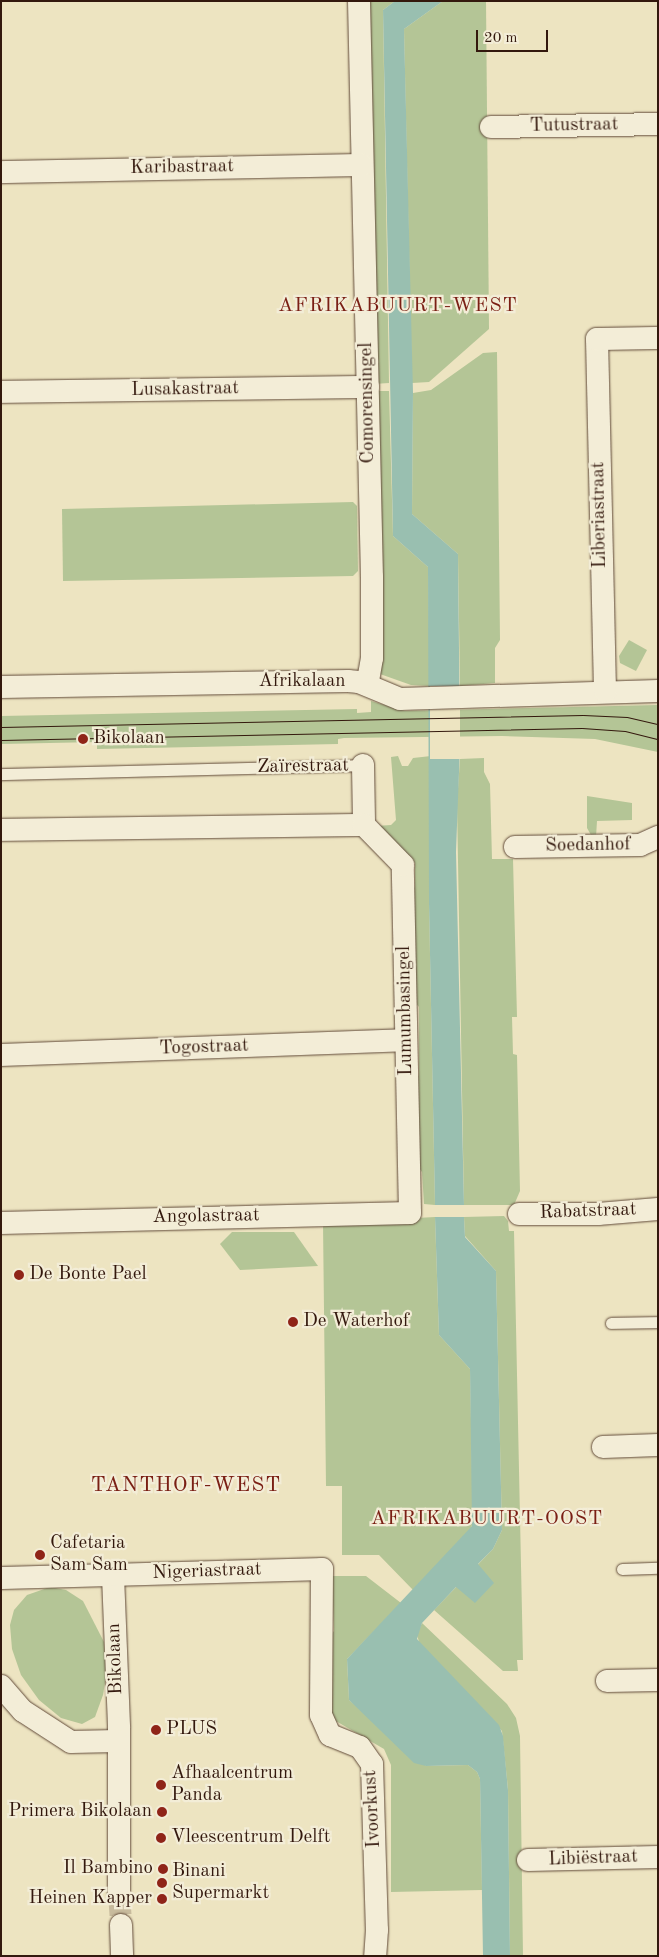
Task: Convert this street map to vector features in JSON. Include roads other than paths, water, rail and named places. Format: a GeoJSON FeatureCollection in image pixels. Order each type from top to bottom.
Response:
{"type":"FeatureCollection","features":[{"type":"Feature","properties":{"kind":"street","name":"Comorensingel"},"geometry":{"type":"LineString","coordinates":[[359,1],[372,631],[372,658],[367,685]]}},
{"type":"Feature","properties":{"kind":"street","name":"Tutustraat"},"geometry":{"type":"LineString","coordinates":[[491,127],[658,124]]}},
{"type":"Feature","properties":{"kind":"street","name":"Karibastraat"},"geometry":{"type":"LineString","coordinates":[[1,172],[362,165]]}},
{"type":"Feature","properties":{"kind":"street","name":"Liberiastraat"},"geometry":{"type":"LineString","coordinates":[[605,691],[597,339],[658,338]]}},
{"type":"Feature","properties":{"kind":"street","name":"Lusakastraat"},"geometry":{"type":"LineString","coordinates":[[1,392],[368,387]]}},
{"type":"Feature","properties":{"kind":"street","name":"Afrikalaan"},"geometry":{"type":"LineString","coordinates":[[1,687],[348,681],[367,685],[400,699],[605,691],[658,691]]}},
{"type":"Feature","properties":{"kind":"street","name":"Zaïrestraat"},"geometry":{"type":"LineString","coordinates":[[363,766],[364,825]]}},
{"type":"Feature","properties":{"kind":"street"},"geometry":{"type":"LineString","coordinates":[[1,830],[364,825]]}},
{"type":"Feature","properties":{"kind":"street","name":"Lumumbasingel"},"geometry":{"type":"LineString","coordinates":[[364,825],[403,865],[410,1213]]}},
{"type":"Feature","properties":{"kind":"street","name":"Soedanhof"},"geometry":{"type":"LineString","coordinates":[[515,848],[640,845],[658,837]]}},
{"type":"Feature","properties":{"kind":"street","name":"Togostraat"},"geometry":{"type":"LineString","coordinates":[[1,1055],[406,1040]]}},
{"type":"Feature","properties":{"kind":"street","name":"Rabatstraat"},"geometry":{"type":"LineString","coordinates":[[518,1214],[598,1214],[658,1209]]}},
{"type":"Feature","properties":{"kind":"street","name":"Angolastraat"},"geometry":{"type":"LineString","coordinates":[[1,1223],[410,1213]]}},
{"type":"Feature","properties":{"kind":"street"},"geometry":{"type":"LineString","coordinates":[[603,1447],[658,1445]]}},
{"type":"Feature","properties":{"kind":"street","name":"Nigeriastraat"},"geometry":{"type":"LineString","coordinates":[[1,1578],[322,1569]]}},
{"type":"Feature","properties":{"kind":"street","name":"Ivoorkust"},"geometry":{"type":"LineString","coordinates":[[322,1569],[321,1715],[330,1735],[360,1747],[372,1764],[377,1924],[375,1956]]}},
{"type":"Feature","properties":{"kind":"street","name":"Bikolaan"},"geometry":{"type":"LineString","coordinates":[[113,1576],[120,1893]]}},
{"type":"Feature","properties":{"kind":"street"},"geometry":{"type":"LineString","coordinates":[[607,1681],[658,1680]]}},
{"type":"Feature","properties":{"kind":"street"},"geometry":{"type":"LineString","coordinates":[[1,1686],[23,1711],[71,1742],[117,1741]]}},
{"type":"Feature","properties":{"kind":"street","name":"Libiëstraat"},"geometry":{"type":"LineString","coordinates":[[528,1860],[658,1857]]}},
{"type":"Feature","properties":{"kind":"street"},"geometry":{"type":"LineString","coordinates":[[121,1925],[122,1956]]}},
{"type":"Feature","properties":{"kind":"lane","name":"Zaïrestraat"},"geometry":{"type":"LineString","coordinates":[[1,774],[363,766]]}},
{"type":"Feature","properties":{"kind":"lane"},"geometry":{"type":"LineString","coordinates":[[611,1323],[658,1322]]}},
{"type":"Feature","properties":{"kind":"lane"},"geometry":{"type":"LineString","coordinates":[[622,1569],[658,1568]]}},
{"type":"Feature","properties":{"kind":"tunnel"},"geometry":{"type":"LineString","coordinates":[[119,1893],[121,1925]]}},
{"type":"Feature","properties":{"kind":"tram line"},"geometry":{"type":"LineString","coordinates":[[1,727],[583,715],[627,717],[658,724]]}},
{"type":"Feature","properties":{"kind":"tram line"},"geometry":{"type":"LineString","coordinates":[[1,740],[582,728],[625,731],[658,739]]}},
{"type":"Feature","properties":{"kind":"place","name":"Bikolaan"},"geometry":{"type":"Point","coordinates":[83,739]}},
{"type":"Feature","properties":{"kind":"place","name":"De Bonte Pael"},"geometry":{"type":"Point","coordinates":[19,1275]}},
{"type":"Feature","properties":{"kind":"place","name":"De Waterhof"},"geometry":{"type":"Point","coordinates":[293,1322]}},
{"type":"Feature","properties":{"kind":"place","name":"Cafetaria Sam Sam"},"geometry":{"type":"Point","coordinates":[40,1555]}},
{"type":"Feature","properties":{"kind":"place","name":"PLUS"},"geometry":{"type":"Point","coordinates":[156,1730]}},
{"type":"Feature","properties":{"kind":"place","name":"Afhaalcentrum Panda"},"geometry":{"type":"Point","coordinates":[161,1785]}},
{"type":"Feature","properties":{"kind":"place","name":"Primera Bikolaan"},"geometry":{"type":"Point","coordinates":[162,1812]}},
{"type":"Feature","properties":{"kind":"place","name":"Vleescentrum Delft"},"geometry":{"type":"Point","coordinates":[161,1838]}},
{"type":"Feature","properties":{"kind":"place","name":"Il Bambino"},"geometry":{"type":"Point","coordinates":[163,1869]}},
{"type":"Feature","properties":{"kind":"place","name":"Binani Supermarkt"},"geometry":{"type":"Point","coordinates":[162,1883]}},
{"type":"Feature","properties":{"kind":"place","name":"Heinen Kapper"},"geometry":{"type":"Point","coordinates":[162,1899]}},
{"type":"Feature","properties":{"kind":"district","name":"AFRIKABUURT-WEST"},"geometry":{"type":"Point","coordinates":[398,306]}},
{"type":"Feature","properties":{"kind":"district","name":"TANTHOF-WEST"},"geometry":{"type":"Point","coordinates":[186,1486]}},
{"type":"Feature","properties":{"kind":"district","name":"AFRIKABUURT-OOST"},"geometry":{"type":"Point","coordinates":[487,1519]}}]}
